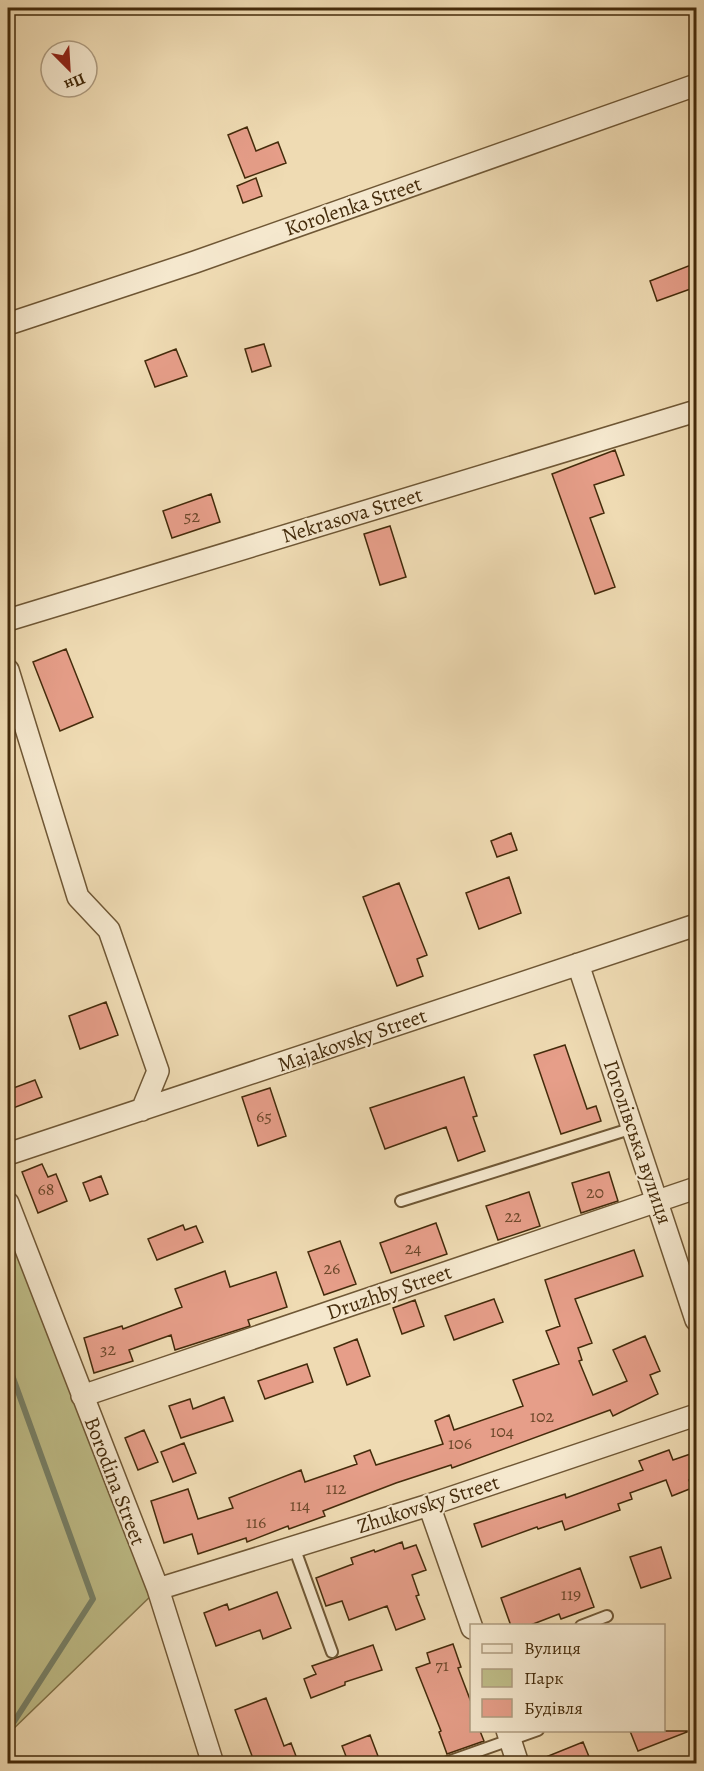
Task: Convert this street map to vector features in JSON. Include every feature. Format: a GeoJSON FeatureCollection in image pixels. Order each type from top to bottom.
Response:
{"type":"FeatureCollection","features":[{"type":"Feature","properties":{"kind":"street","name":"Korolenka Street"},"geometry":{"type":"LineString","coordinates":[[8,324],[195,262],[696,85]]}},
{"type":"Feature","properties":{"kind":"street","name":"Nekrasova Street"},"geometry":{"type":"LineString","coordinates":[[8,620],[696,411]]}},
{"type":"Feature","properties":{"kind":"street"},"geometry":{"type":"LineString","coordinates":[[8,670],[78,897],[109,930],[158,1071],[142,1110]]}},
{"type":"Feature","properties":{"kind":"street","name":"Majakovsky Street"},"geometry":{"type":"LineString","coordinates":[[8,1154],[696,925]]}},
{"type":"Feature","properties":{"kind":"street","name":"Гоголівська вулиця"},"geometry":{"type":"LineString","coordinates":[[578,964],[696,1320]]}},
{"type":"Feature","properties":{"kind":"street","name":"Druzhby Street"},"geometry":{"type":"LineString","coordinates":[[82,1396],[696,1188]]}},
{"type":"Feature","properties":{"kind":"street","name":"Borodina Street"},"geometry":{"type":"LineString","coordinates":[[8,1203],[158,1589],[213,1764]]}},
{"type":"Feature","properties":{"kind":"street","name":"Zhukovsky Street"},"geometry":{"type":"LineString","coordinates":[[158,1589],[429,1505],[696,1415]]}},
{"type":"Feature","properties":{"kind":"street"},"geometry":{"type":"LineString","coordinates":[[429,1505],[470,1625]]}},
{"type":"Feature","properties":{"kind":"street"},"geometry":{"type":"LineString","coordinates":[[508,1736],[518,1764]]}},
{"type":"Feature","properties":{"kind":"lane"},"geometry":{"type":"LineString","coordinates":[[401,1202],[633,1128]]}},
{"type":"Feature","properties":{"kind":"lane"},"geometry":{"type":"LineString","coordinates":[[294,1547],[332,1652]]}},
{"type":"Feature","properties":{"kind":"lane"},"geometry":{"type":"LineString","coordinates":[[586,1624],[607,1616]]}},
{"type":"Feature","properties":{"kind":"lane"},"geometry":{"type":"LineString","coordinates":[[442,1764],[508,1736],[532,1732]]}},
{"type":"Feature","properties":{"kind":"green space"},"geometry":{"type":"Polygon","coordinates":[[[8,1209],[158,1589],[8,1734],[8,1209]]]}},
{"type":"Feature","properties":{"kind":"building"},"geometry":{"type":"Polygon","coordinates":[[[247,127],[256,151],[278,142],[286,163],[245,178],[228,135],[247,127]]]}},
{"type":"Feature","properties":{"kind":"building"},"geometry":{"type":"Polygon","coordinates":[[[256,178],[262,196],[243,203],[237,186],[256,178]]]}},
{"type":"Feature","properties":{"kind":"building"},"geometry":{"type":"Polygon","coordinates":[[[696,263],[696,287],[657,301],[650,281],[696,263]]]}},
{"type":"Feature","properties":{"kind":"building"},"geometry":{"type":"Polygon","coordinates":[[[264,344],[271,366],[252,372],[245,349],[264,344]]]}},
{"type":"Feature","properties":{"kind":"building"},"geometry":{"type":"Polygon","coordinates":[[[176,349],[187,376],[155,387],[145,361],[176,349]]]}},
{"type":"Feature","properties":{"kind":"building"},"geometry":{"type":"Polygon","coordinates":[[[615,450],[624,475],[594,485],[604,513],[590,518],[615,587],[595,594],[552,474],[615,450]]]}},
{"type":"Feature","properties":{"kind":"building"},"geometry":{"type":"Polygon","coordinates":[[[211,494],[220,522],[172,538],[163,511],[211,494]]]}},
{"type":"Feature","properties":{"kind":"building"},"geometry":{"type":"Polygon","coordinates":[[[390,526],[406,577],[380,585],[364,534],[390,526]]]}},
{"type":"Feature","properties":{"kind":"building"},"geometry":{"type":"Polygon","coordinates":[[[66,649],[93,717],[60,731],[33,662],[66,649]]]}},
{"type":"Feature","properties":{"kind":"building"},"geometry":{"type":"Polygon","coordinates":[[[511,833],[517,850],[497,857],[491,841],[511,833]]]}},
{"type":"Feature","properties":{"kind":"building"},"geometry":{"type":"Polygon","coordinates":[[[509,877],[521,913],[479,929],[466,893],[509,877]]]}},
{"type":"Feature","properties":{"kind":"building"},"geometry":{"type":"Polygon","coordinates":[[[399,883],[427,955],[417,959],[423,976],[397,986],[363,897],[399,883]]]}},
{"type":"Feature","properties":{"kind":"building"},"geometry":{"type":"Polygon","coordinates":[[[106,1002],[118,1035],[80,1049],[69,1016],[106,1002]]]}},
{"type":"Feature","properties":{"kind":"building"},"geometry":{"type":"Polygon","coordinates":[[[565,1045],[587,1109],[596,1106],[601,1121],[561,1134],[534,1055],[565,1045]]]}},
{"type":"Feature","properties":{"kind":"building"},"geometry":{"type":"Polygon","coordinates":[[[464,1077],[477,1116],[473,1117],[485,1151],[458,1161],[446,1127],[385,1149],[370,1108],[464,1077]]]}},
{"type":"Feature","properties":{"kind":"building"},"geometry":{"type":"Polygon","coordinates":[[[35,1080],[42,1097],[8,1110],[8,1090],[35,1080]]]}},
{"type":"Feature","properties":{"kind":"building"},"geometry":{"type":"Polygon","coordinates":[[[270,1088],[286,1136],[258,1146],[242,1097],[270,1088]]]}},
{"type":"Feature","properties":{"kind":"building"},"geometry":{"type":"Polygon","coordinates":[[[42,1164],[48,1177],[56,1174],[67,1201],[38,1213],[22,1172],[42,1164]]]}},
{"type":"Feature","properties":{"kind":"building"},"geometry":{"type":"Polygon","coordinates":[[[609,1172],[618,1201],[581,1213],[572,1183],[609,1172]]]}},
{"type":"Feature","properties":{"kind":"building"},"geometry":{"type":"Polygon","coordinates":[[[101,1176],[108,1194],[90,1201],[83,1183],[101,1176]]]}},
{"type":"Feature","properties":{"kind":"building"},"geometry":{"type":"Polygon","coordinates":[[[529,1192],[540,1226],[498,1240],[486,1206],[529,1192]]]}},
{"type":"Feature","properties":{"kind":"building"},"geometry":{"type":"Polygon","coordinates":[[[436,1223],[447,1254],[391,1273],[380,1243],[436,1223]]]}},
{"type":"Feature","properties":{"kind":"building"},"geometry":{"type":"Polygon","coordinates":[[[183,1225],[185,1230],[196,1226],[203,1242],[157,1260],[148,1239],[183,1225]]]}},
{"type":"Feature","properties":{"kind":"building"},"geometry":{"type":"Polygon","coordinates":[[[340,1241],[356,1284],[324,1295],[308,1252],[340,1241]]]}},
{"type":"Feature","properties":{"kind":"building"},"geometry":{"type":"Polygon","coordinates":[[[634,1250],[643,1276],[575,1299],[592,1343],[578,1348],[582,1360],[579,1361],[593,1395],[627,1381],[613,1350],[645,1336],[660,1371],[650,1375],[658,1394],[613,1416],[610,1410],[452,1468],[451,1465],[396,1483],[323,1511],[325,1516],[289,1529],[288,1526],[247,1542],[246,1538],[198,1554],[192,1534],[164,1543],[151,1501],[188,1489],[198,1519],[233,1508],[229,1498],[301,1470],[305,1482],[357,1464],[354,1456],[370,1450],[376,1465],[443,1444],[435,1421],[449,1415],[454,1430],[523,1406],[513,1380],[559,1364],[546,1331],[560,1326],[545,1280],[634,1250]]]}},
{"type":"Feature","properties":{"kind":"building"},"geometry":{"type":"Polygon","coordinates":[[[225,1271],[230,1287],[276,1272],[287,1307],[248,1320],[250,1326],[175,1350],[171,1335],[129,1350],[133,1361],[94,1373],[84,1338],[122,1326],[123,1329],[182,1307],[175,1289],[225,1271]]]}},
{"type":"Feature","properties":{"kind":"building"},"geometry":{"type":"Polygon","coordinates":[[[494,1299],[503,1322],[454,1340],[445,1316],[494,1299]]]}},
{"type":"Feature","properties":{"kind":"building"},"geometry":{"type":"Polygon","coordinates":[[[415,1300],[424,1326],[402,1334],[393,1308],[415,1300]]]}},
{"type":"Feature","properties":{"kind":"building"},"geometry":{"type":"Polygon","coordinates":[[[357,1339],[370,1376],[347,1385],[334,1348],[357,1339]]]}},
{"type":"Feature","properties":{"kind":"building"},"geometry":{"type":"Polygon","coordinates":[[[307,1364],[313,1382],[265,1399],[258,1381],[307,1364]]]}},
{"type":"Feature","properties":{"kind":"building"},"geometry":{"type":"Polygon","coordinates":[[[224,1397],[233,1421],[181,1438],[169,1406],[190,1399],[193,1409],[224,1397]]]}},
{"type":"Feature","properties":{"kind":"building"},"geometry":{"type":"Polygon","coordinates":[[[144,1430],[158,1462],[138,1470],[125,1438],[144,1430]]]}},
{"type":"Feature","properties":{"kind":"building"},"geometry":{"type":"Polygon","coordinates":[[[184,1443],[196,1473],[173,1482],[161,1452],[184,1443]]]}},
{"type":"Feature","properties":{"kind":"building"},"geometry":{"type":"Polygon","coordinates":[[[669,1450],[673,1460],[696,1452],[696,1478],[689,1480],[692,1488],[672,1496],[666,1480],[630,1493],[632,1499],[618,1504],[620,1510],[565,1530],[562,1521],[538,1529],[537,1527],[482,1547],[474,1524],[565,1494],[566,1498],[643,1470],[639,1461],[669,1450]]]}},
{"type":"Feature","properties":{"kind":"building"},"geometry":{"type":"Polygon","coordinates":[[[402,1542],[404,1549],[416,1545],[426,1570],[412,1575],[419,1595],[416,1596],[425,1619],[396,1630],[387,1606],[349,1620],[342,1601],[326,1606],[316,1578],[353,1564],[351,1558],[402,1542]]]}},
{"type":"Feature","properties":{"kind":"building"},"geometry":{"type":"Polygon","coordinates":[[[661,1547],[671,1578],[641,1588],[630,1557],[661,1547]]]}},
{"type":"Feature","properties":{"kind":"building"},"geometry":{"type":"Polygon","coordinates":[[[580,1568],[594,1607],[561,1619],[559,1614],[533,1624],[510,1624],[501,1598],[580,1568]]]}},
{"type":"Feature","properties":{"kind":"building"},"geometry":{"type":"Polygon","coordinates":[[[277,1592],[291,1628],[263,1639],[260,1630],[216,1646],[204,1613],[227,1604],[229,1610],[277,1592]]]}},
{"type":"Feature","properties":{"kind":"building"},"geometry":{"type":"Polygon","coordinates":[[[453,1644],[461,1667],[458,1668],[470,1699],[470,1732],[480,1732],[484,1741],[447,1754],[439,1732],[441,1731],[416,1668],[430,1663],[427,1653],[453,1644]]]}},
{"type":"Feature","properties":{"kind":"building"},"geometry":{"type":"Polygon","coordinates":[[[373,1645],[382,1670],[345,1682],[345,1685],[311,1698],[304,1679],[316,1674],[312,1666],[373,1645]]]}},
{"type":"Feature","properties":{"kind":"building"},"geometry":{"type":"Polygon","coordinates":[[[266,1698],[284,1746],[291,1743],[299,1764],[255,1764],[235,1710],[266,1698]]]}},
{"type":"Feature","properties":{"kind":"building"},"geometry":{"type":"Polygon","coordinates":[[[687,1731],[687,1732],[638,1751],[630,1732],[687,1731]]]}},
{"type":"Feature","properties":{"kind":"building"},"geometry":{"type":"Polygon","coordinates":[[[370,1735],[381,1764],[349,1764],[342,1746],[370,1735]]]}},
{"type":"Feature","properties":{"kind":"building"},"geometry":{"type":"Polygon","coordinates":[[[583,1742],[592,1764],[531,1764],[531,1763],[583,1742]]]}},
{"type":"Feature","properties":{"kind":"waterway"},"geometry":{"type":"LineString","coordinates":[[8,1364],[93,1599],[8,1731]]}}]}
